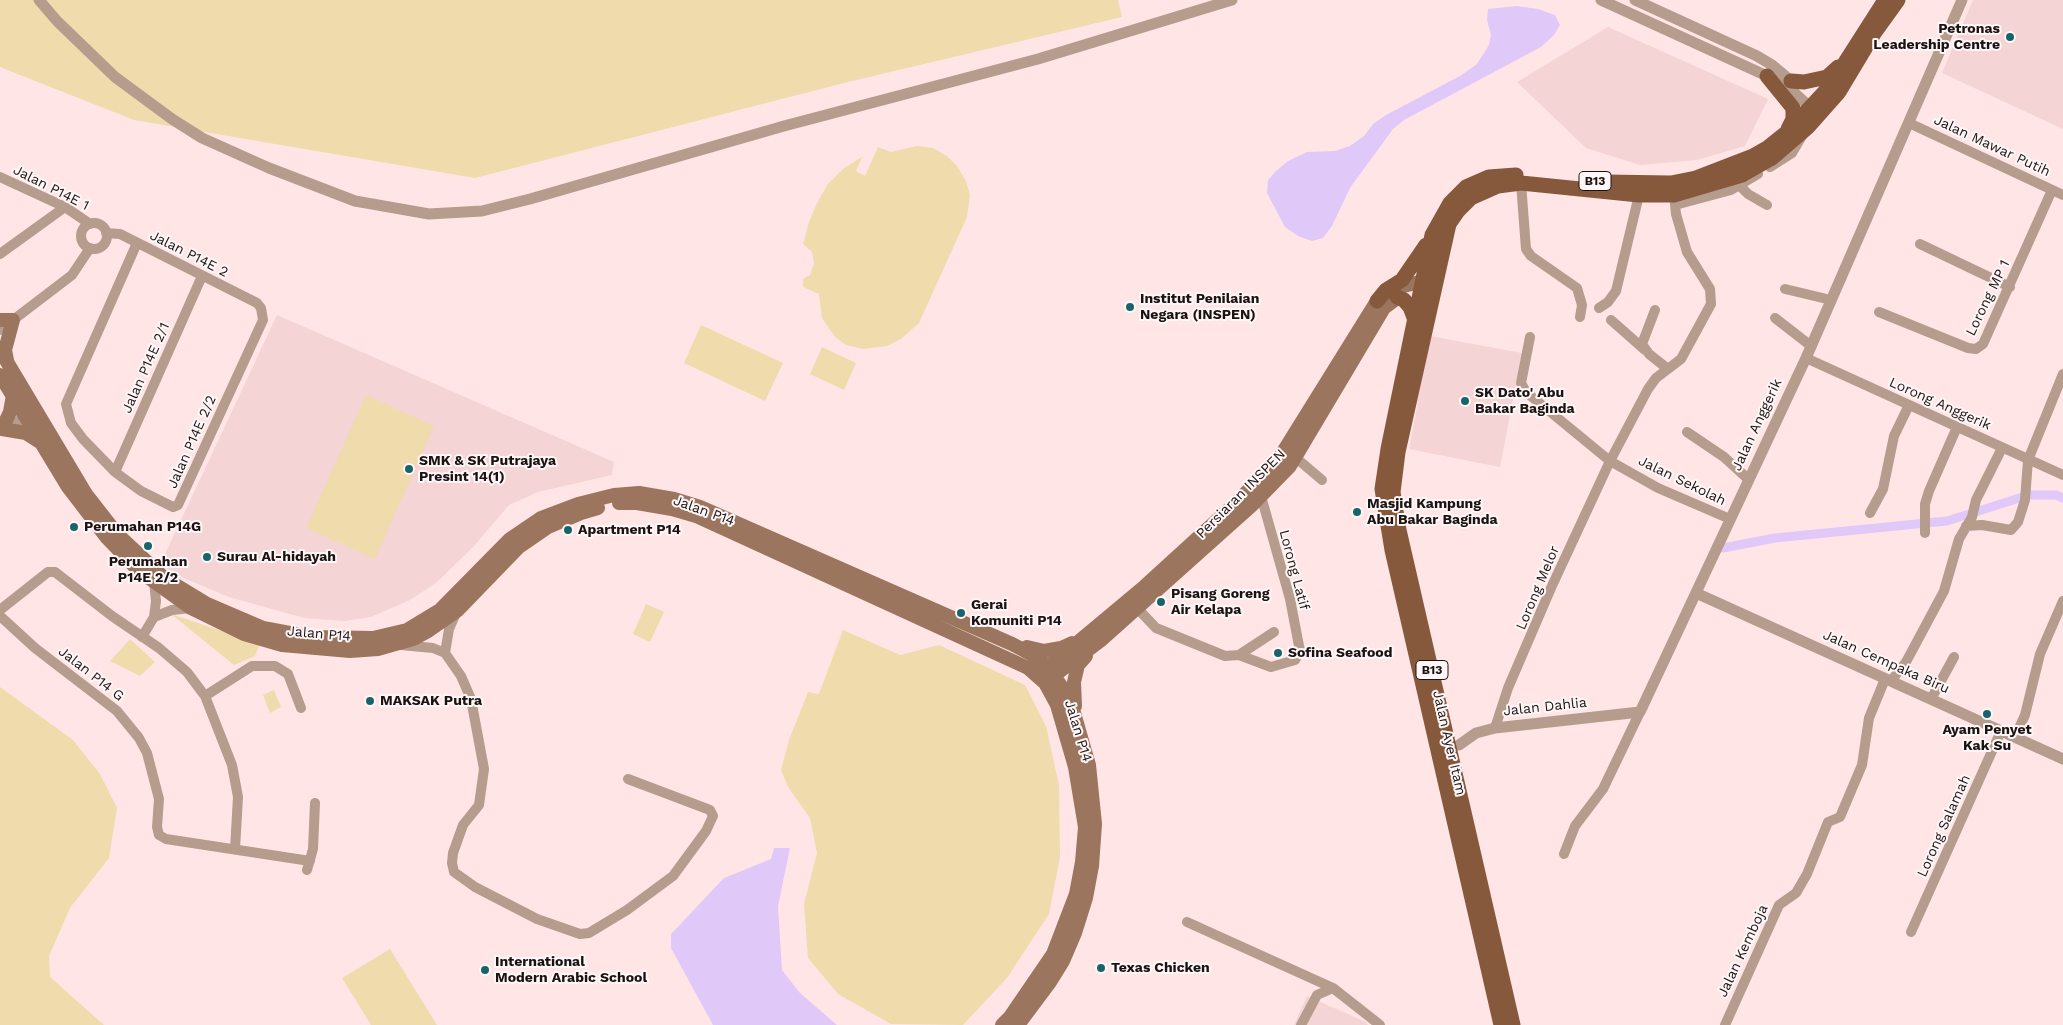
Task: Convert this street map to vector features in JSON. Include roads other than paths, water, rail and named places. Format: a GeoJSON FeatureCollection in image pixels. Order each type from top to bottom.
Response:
{"type":"FeatureCollection","features":[{"type":"Feature","properties":{"kind":"main road","name":"B13"},"geometry":{"type":"LineString","coordinates":[[1501,1025],[1466,874],[1454,850],[1431,763],[1408,650],[1410,628],[1392,550],[1382,489],[1388,449],[1428,287],[1449,224],[1458,210],[1471,198],[1498,186],[1521,183],[1674,200],[1742,176],[1772,158],[1808,127],[1816,108],[1885,0]]}},
{"type":"Feature","properties":{"kind":"main road","name":"B13"},"geometry":{"type":"LineString","coordinates":[[1428,287],[1432,235],[1450,203],[1466,187],[1490,177],[1507,175],[1639,184],[1671,183],[1710,174],[1753,156],[1839,92],[1898,0]]}},
{"type":"Feature","properties":{"kind":"main road"},"geometry":{"type":"LineString","coordinates":[[1792,81],[1804,82],[1827,76],[1845,62]]}},
{"type":"Feature","properties":{"kind":"main road"},"geometry":{"type":"LineString","coordinates":[[1767,76],[1793,108],[1793,119],[1787,132]]}},
{"type":"Feature","properties":{"kind":"main road"},"geometry":{"type":"LineString","coordinates":[[1377,301],[1386,290],[1402,280],[1414,266],[1432,235]]}},
{"type":"Feature","properties":{"kind":"main road"},"geometry":{"type":"LineString","coordinates":[[1397,297],[1428,287]]}},
{"type":"Feature","properties":{"kind":"main road","name":"Persiaran INSPEN"},"geometry":{"type":"LineString","coordinates":[[1093,638],[1280,458],[1377,301],[1396,288],[1428,287]]}},
{"type":"Feature","properties":{"kind":"main road"},"geometry":{"type":"LineString","coordinates":[[1397,297],[1404,300],[1421,317]]}},
{"type":"Feature","properties":{"kind":"main road","name":"Persiaran INSPEN"},"geometry":{"type":"LineString","coordinates":[[1093,638],[1137,608],[1261,496],[1295,457],[1384,308],[1397,297]]}},
{"type":"Feature","properties":{"kind":"main road","name":"Jalan Ayer Itam"},"geometry":{"type":"LineString","coordinates":[[1421,317],[1394,474],[1393,492],[1513,1025]]}},
{"type":"Feature","properties":{"kind":"main road"},"geometry":{"type":"LineString","coordinates":[[7,320],[5,350],[7,362]]}},
{"type":"Feature","properties":{"kind":"main road","name":"Jalan P14"},"geometry":{"type":"LineString","coordinates":[[0,350],[32,415],[42,444],[68,487],[107,538],[138,570],[191,608],[244,634],[282,645],[350,651],[378,649],[398,644],[428,631],[458,610],[519,547],[548,528],[581,513],[615,504],[637,503],[672,509],[696,516],[1046,675],[1070,699],[1089,765],[1095,824],[1092,866],[1086,898],[1062,961],[1032,1009],[1014,1023]]}},
{"type":"Feature","properties":{"kind":"main road","name":"Jalan P14"},"geometry":{"type":"LineString","coordinates":[[0,375],[13,395],[32,415],[86,494],[118,535],[161,575],[173,583],[207,604],[263,628],[311,637],[373,638],[407,630],[440,610],[510,539],[541,518],[578,504],[614,495],[639,493],[674,499],[700,507],[1012,644],[1035,656],[1046,675],[1057,705],[1075,767],[1085,827],[1082,862],[1076,894],[1053,954],[1014,1023]]}},
{"type":"Feature","properties":{"kind":"main road"},"geometry":{"type":"LineString","coordinates":[[13,395],[10,412],[1,429],[26,434],[42,444]]}},
{"type":"Feature","properties":{"kind":"main road"},"geometry":{"type":"LineString","coordinates":[[1407,560],[1438,662],[1459,745],[1474,853]]}},
{"type":"Feature","properties":{"kind":"main road"},"geometry":{"type":"LineString","coordinates":[[1012,644],[1042,651],[1061,648],[1093,638]]}},
{"type":"Feature","properties":{"kind":"main road"},"geometry":{"type":"LineString","coordinates":[[1046,675],[1093,638]]}},
{"type":"Feature","properties":{"kind":"main road"},"geometry":{"type":"LineString","coordinates":[[1080,731],[1074,698],[1074,682],[1078,666],[1093,638]]}},
{"type":"Feature","properties":{"kind":"street"},"geometry":{"type":"LineString","coordinates":[[39,0],[57,22],[115,77],[172,119],[202,138],[269,168],[355,201],[429,214],[482,211],[530,200],[784,126],[1038,59],[1232,0]]}},
{"type":"Feature","properties":{"kind":"street"},"geometry":{"type":"LineString","coordinates":[[1601,0],[1787,86],[1816,108]]}},
{"type":"Feature","properties":{"kind":"street","name":"Jalan Anggerik"},"geometry":{"type":"LineString","coordinates":[[1564,854],[1575,826],[1603,789],[1806,358],[1962,0]]}},
{"type":"Feature","properties":{"kind":"street"},"geometry":{"type":"LineString","coordinates":[[1639,16],[1639,2],[1757,56],[1792,81],[1816,108]]}},
{"type":"Feature","properties":{"kind":"street","name":"Jalan Mawar Putih"},"geometry":{"type":"LineString","coordinates":[[1909,123],[2063,195]]}},
{"type":"Feature","properties":{"kind":"street"},"geometry":{"type":"LineString","coordinates":[[1674,200],[1740,186],[1792,152],[1808,127]]}},
{"type":"Feature","properties":{"kind":"street","name":"Jalan P14E 1"},"geometry":{"type":"LineString","coordinates":[[0,177],[65,207],[90,224]]}},
{"type":"Feature","properties":{"kind":"street"},"geometry":{"type":"LineString","coordinates":[[1521,183],[1526,249],[1531,256],[1577,288],[1582,305],[1580,317]]}},
{"type":"Feature","properties":{"kind":"street"},"geometry":{"type":"LineString","coordinates":[[1740,186],[1748,194],[1767,205]]}},
{"type":"Feature","properties":{"kind":"street","name":"Lorong MP 1"},"geometry":{"type":"LineString","coordinates":[[1879,312],[1968,348],[1976,349],[1983,344],[2052,190]]}},
{"type":"Feature","properties":{"kind":"street"},"geometry":{"type":"LineString","coordinates":[[1599,308],[1608,302],[1616,291],[1639,195]]}},
{"type":"Feature","properties":{"kind":"street","name":"Lorong Melor"},"geometry":{"type":"LineString","coordinates":[[1495,728],[1508,688],[1610,461],[1648,389],[1681,359],[1711,304],[1712,296],[1687,252],[1674,200]]}},
{"type":"Feature","properties":{"kind":"street"},"geometry":{"type":"LineString","coordinates":[[0,254],[65,207]]}},
{"type":"Feature","properties":{"kind":"street"},"geometry":{"type":"LineString","coordinates":[[90,224],[100,224],[106,233],[104,243],[97,248],[90,248],[82,242],[81,234],[84,227],[90,224]]}},
{"type":"Feature","properties":{"kind":"street","name":"Jalan P14E 2"},"geometry":{"type":"LineString","coordinates":[[106,233],[120,234],[257,304]]}},
{"type":"Feature","properties":{"kind":"street","name":"Jalan P14E 2/2"},"geometry":{"type":"LineString","coordinates":[[137,243],[66,404],[71,423],[83,439],[115,472],[150,496],[173,507],[178,506],[263,320],[261,308],[257,304]]}},
{"type":"Feature","properties":{"kind":"street"},"geometry":{"type":"LineString","coordinates":[[1920,244],[2010,287]]}},
{"type":"Feature","properties":{"kind":"street"},"geometry":{"type":"LineString","coordinates":[[0,330],[7,320],[72,275],[90,248]]}},
{"type":"Feature","properties":{"kind":"street","name":"Jalan P14E 2/1"},"geometry":{"type":"LineString","coordinates":[[115,472],[202,276]]}},
{"type":"Feature","properties":{"kind":"street"},"geometry":{"type":"LineString","coordinates":[[1785,288],[1831,300]]}},
{"type":"Feature","properties":{"kind":"street"},"geometry":{"type":"LineString","coordinates":[[1645,350],[1643,340],[1655,310]]}},
{"type":"Feature","properties":{"kind":"street"},"geometry":{"type":"LineString","coordinates":[[1775,318],[1811,346]]}},
{"type":"Feature","properties":{"kind":"street"},"geometry":{"type":"LineString","coordinates":[[1611,320],[1668,369]]}},
{"type":"Feature","properties":{"kind":"street","name":"Jalan Sekolah"},"geometry":{"type":"LineString","coordinates":[[1530,337],[1521,383],[1522,389],[1610,461],[1658,488],[1730,519]]}},
{"type":"Feature","properties":{"kind":"street","name":"Lorong Anggerik"},"geometry":{"type":"LineString","coordinates":[[1806,358],[2063,475]]}},
{"type":"Feature","properties":{"kind":"street"},"geometry":{"type":"LineString","coordinates":[[1971,516],[1982,525],[2011,530],[2018,522],[2026,500],[2025,489],[2028,460],[2063,374]]}},
{"type":"Feature","properties":{"kind":"street"},"geometry":{"type":"LineString","coordinates":[[1870,514],[1883,489],[1894,436],[1909,405]]}},
{"type":"Feature","properties":{"kind":"street"},"geometry":{"type":"LineString","coordinates":[[1,429],[32,415]]}},
{"type":"Feature","properties":{"kind":"street"},"geometry":{"type":"LineString","coordinates":[[1925,528],[1925,504],[1929,491],[1957,427]]}},
{"type":"Feature","properties":{"kind":"street"},"geometry":{"type":"LineString","coordinates":[[1686,432],[1724,457],[1748,479]]}},
{"type":"Feature","properties":{"kind":"street","name":"Jalan Kemboja"},"geometry":{"type":"LineString","coordinates":[[1725,1025],[1779,905],[1796,892],[1807,874],[1828,822],[1840,817],[1862,765],[1869,718],[1888,680],[1906,662],[1944,591],[1959,539],[2002,448]]}},
{"type":"Feature","properties":{"kind":"street"},"geometry":{"type":"LineString","coordinates":[[1295,457],[1322,480]]}},
{"type":"Feature","properties":{"kind":"street","name":"Lorong Latif"},"geometry":{"type":"LineString","coordinates":[[1240,655],[1271,668],[1295,660],[1300,651],[1290,599],[1261,496]]}},
{"type":"Feature","properties":{"kind":"street"},"geometry":{"type":"LineString","coordinates":[[0,610],[48,572],[55,572],[142,636],[187,672],[205,696],[232,765],[238,797],[236,849]]}},
{"type":"Feature","properties":{"kind":"street"},"geometry":{"type":"LineString","coordinates":[[142,636],[154,617],[156,601],[154,581]]}},
{"type":"Feature","properties":{"kind":"street","name":"Jalan Cempaka Biru"},"geometry":{"type":"LineString","coordinates":[[1696,593],[2063,759]]}},
{"type":"Feature","properties":{"kind":"street"},"geometry":{"type":"LineString","coordinates":[[2015,737],[2025,715],[2040,654],[2063,601]]}},
{"type":"Feature","properties":{"kind":"street"},"geometry":{"type":"LineString","coordinates":[[154,617],[172,610],[191,608]]}},
{"type":"Feature","properties":{"kind":"street"},"geometry":{"type":"LineString","coordinates":[[1137,608],[1149,622],[1164,632],[1225,656],[1240,655],[1274,632]]}},
{"type":"Feature","properties":{"kind":"street"},"geometry":{"type":"LineString","coordinates":[[445,653],[449,629],[458,610]]}},
{"type":"Feature","properties":{"kind":"street","name":"Jalan P14 G"},"geometry":{"type":"LineString","coordinates":[[0,616],[35,648],[117,711],[139,738],[147,753],[159,799],[156,828],[159,834],[166,839],[236,849],[309,865],[313,849],[315,804]]}},
{"type":"Feature","properties":{"kind":"street"},"geometry":{"type":"LineString","coordinates":[[398,644],[433,648],[445,653],[461,676],[471,699],[484,769],[479,806],[463,825],[453,853],[454,872],[475,887],[537,919],[572,933],[589,933],[627,910],[673,876],[706,832],[713,816],[710,810],[628,779]]}},
{"type":"Feature","properties":{"kind":"street"},"geometry":{"type":"LineString","coordinates":[[1931,699],[1954,657]]}},
{"type":"Feature","properties":{"kind":"street"},"geometry":{"type":"LineString","coordinates":[[205,696],[252,666],[275,666],[288,674],[301,708]]}},
{"type":"Feature","properties":{"kind":"street","name":"Jalan Dahlia"},"geometry":{"type":"LineString","coordinates":[[1459,745],[1476,733],[1495,728],[1640,712]]}},
{"type":"Feature","properties":{"kind":"street","name":"Lorong Salamah"},"geometry":{"type":"LineString","coordinates":[[1911,932],[2001,731]]}},
{"type":"Feature","properties":{"kind":"street"},"geometry":{"type":"LineString","coordinates":[[1187,922],[1333,988],[1380,1025]]}},
{"type":"Feature","properties":{"kind":"street"},"geometry":{"type":"LineString","coordinates":[[1306,975],[1313,1000]]}},
{"type":"Feature","properties":{"kind":"street"},"geometry":{"type":"LineString","coordinates":[[1301,1025],[1317,995],[1333,988]]}},
{"type":"Feature","properties":{"kind":"waterway"},"geometry":{"type":"LineString","coordinates":[[1723,548],[1775,538],[1947,521],[2029,495],[2056,495],[2063,498]]}},
{"type":"Feature","properties":{"kind":"place","name":"Petronas Leadership Centre"},"geometry":{"type":"Point","coordinates":[2010,37]}},
{"type":"Feature","properties":{"kind":"place","name":"Institut Penilaian Negara (INSPEN)"},"geometry":{"type":"Point","coordinates":[1130,307]}},
{"type":"Feature","properties":{"kind":"place","name":"SK Dato' Abu Bakar Baginda"},"geometry":{"type":"Point","coordinates":[1465,401]}},
{"type":"Feature","properties":{"kind":"place","name":"SMK & SK Putrajaya Presint 14(1)"},"geometry":{"type":"Point","coordinates":[409,469]}},
{"type":"Feature","properties":{"kind":"place","name":"Masjid Kampung Abu Bakar Baginda"},"geometry":{"type":"Point","coordinates":[1357,512]}},
{"type":"Feature","properties":{"kind":"place","name":"Perumahan P14G"},"geometry":{"type":"Point","coordinates":[74,527]}},
{"type":"Feature","properties":{"kind":"place","name":"Apartment P14"},"geometry":{"type":"Point","coordinates":[568,530]}},
{"type":"Feature","properties":{"kind":"place","name":"Perumahan P14E 2/2"},"geometry":{"type":"Point","coordinates":[148,546]}},
{"type":"Feature","properties":{"kind":"place","name":"Surau Al-hidayah"},"geometry":{"type":"Point","coordinates":[207,557]}},
{"type":"Feature","properties":{"kind":"place","name":"Pisang Goreng Air Kelapa"},"geometry":{"type":"Point","coordinates":[1161,602]}},
{"type":"Feature","properties":{"kind":"place","name":"Gerai Komuniti P14"},"geometry":{"type":"Point","coordinates":[961,613]}},
{"type":"Feature","properties":{"kind":"place","name":"Sofina Seafood"},"geometry":{"type":"Point","coordinates":[1278,653]}},
{"type":"Feature","properties":{"kind":"place","name":"MAKSAK Putra"},"geometry":{"type":"Point","coordinates":[370,701]}},
{"type":"Feature","properties":{"kind":"place","name":"Ayam Penyet Kak Su"},"geometry":{"type":"Point","coordinates":[1987,714]}},
{"type":"Feature","properties":{"kind":"place","name":"Texas Chicken"},"geometry":{"type":"Point","coordinates":[1101,968]}},
{"type":"Feature","properties":{"kind":"place","name":"International Modern Arabic School"},"geometry":{"type":"Point","coordinates":[485,970]}}]}
